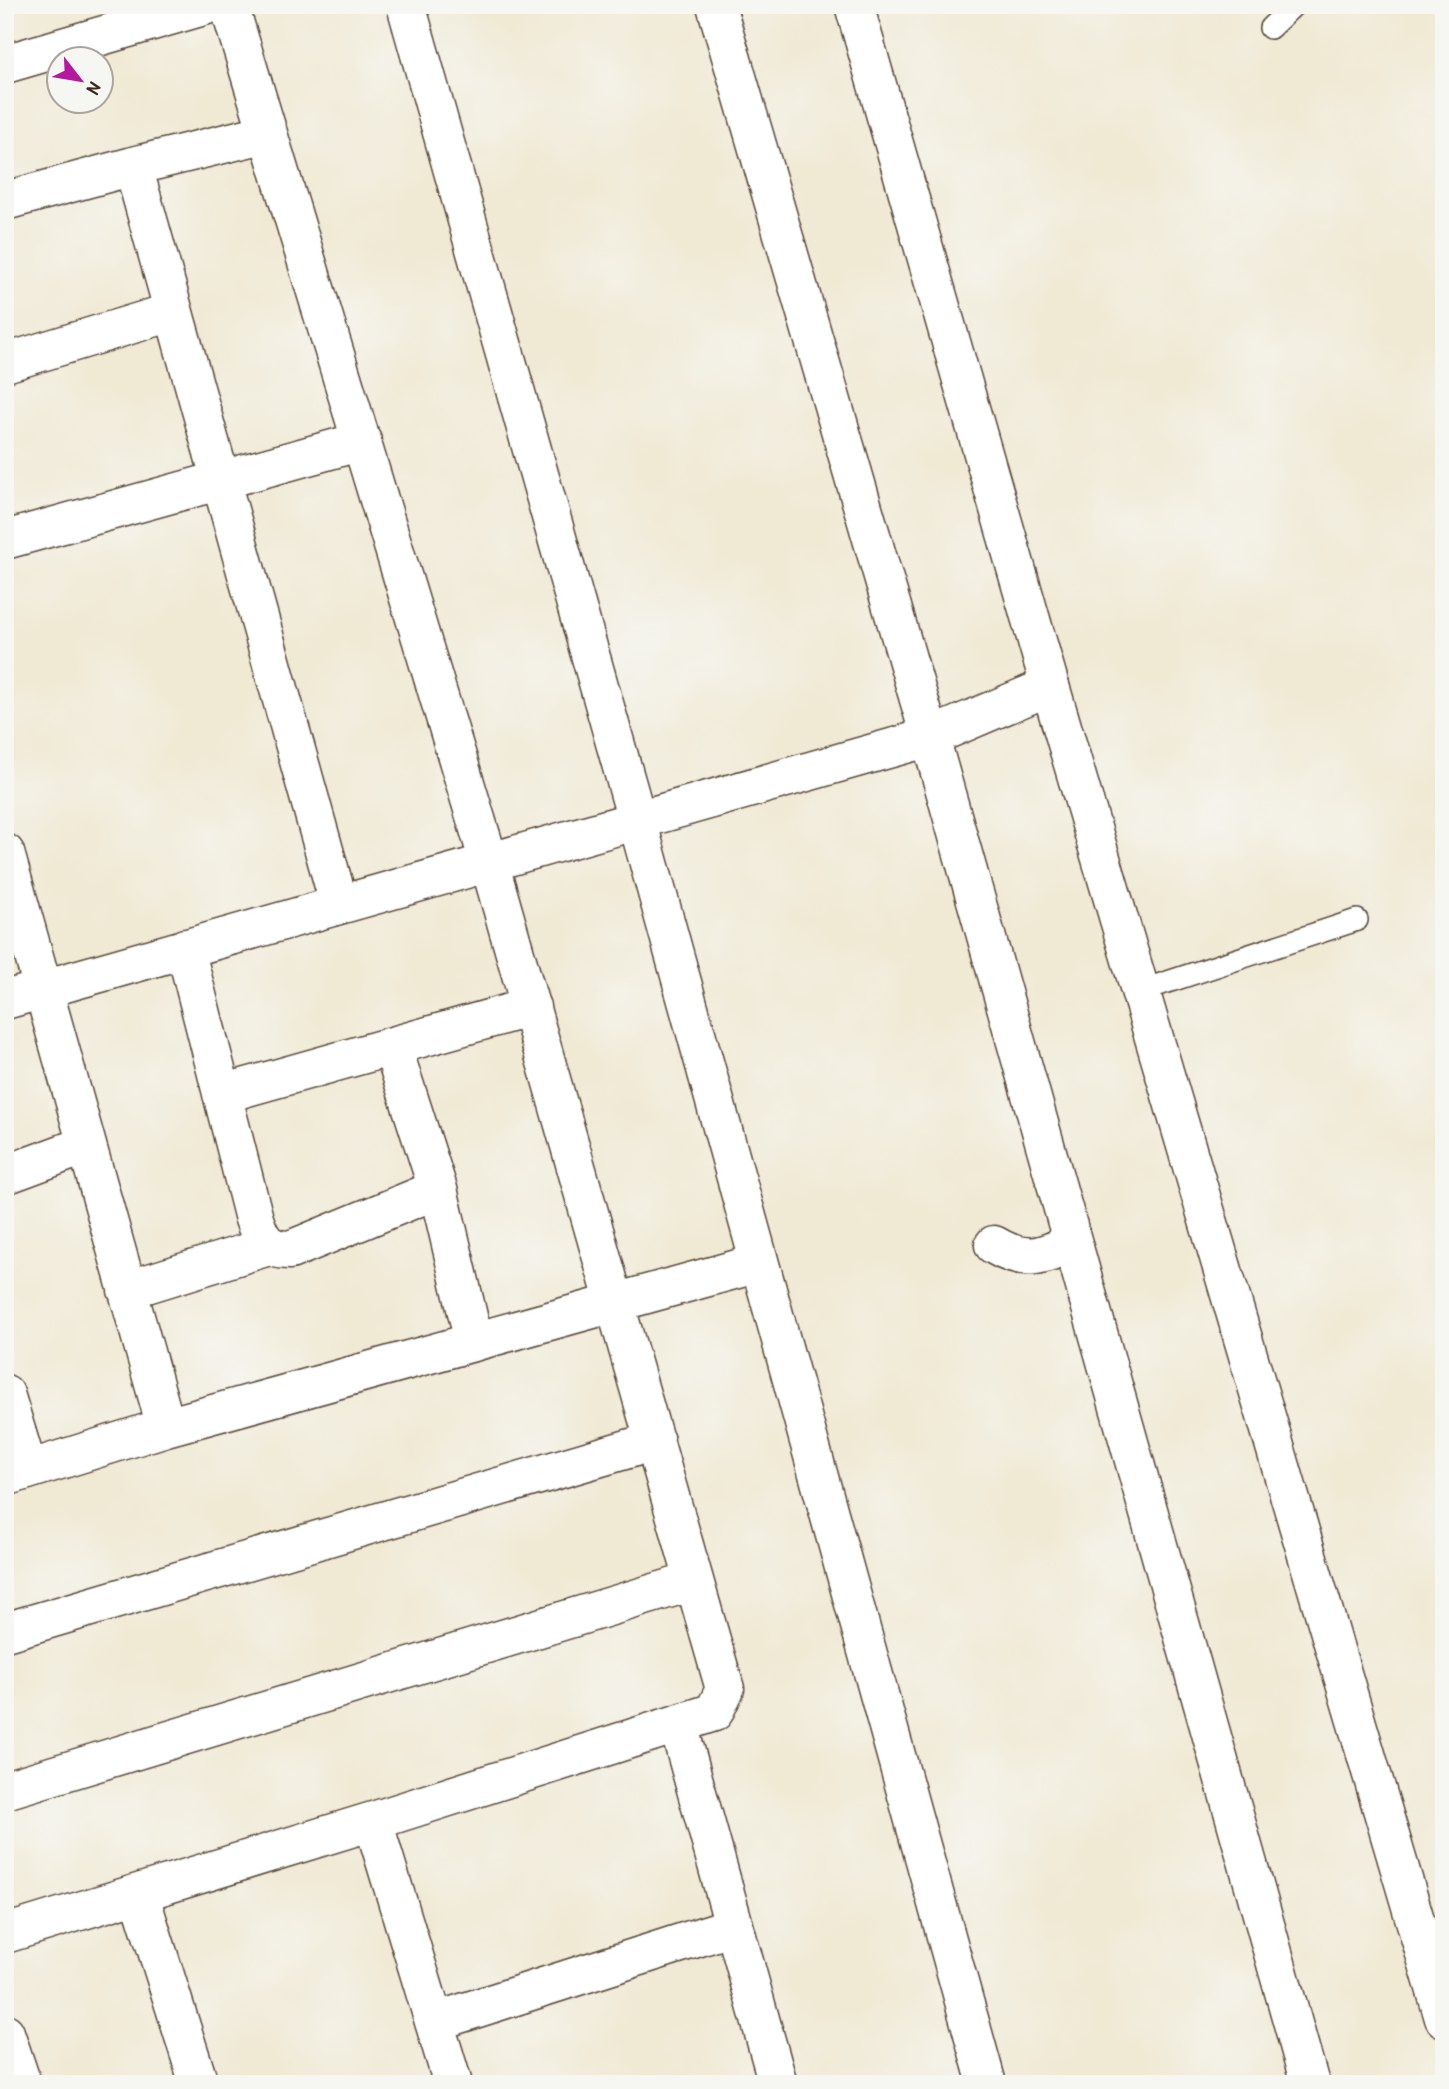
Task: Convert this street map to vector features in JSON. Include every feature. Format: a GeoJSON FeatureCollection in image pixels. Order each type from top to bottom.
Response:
{"type":"FeatureCollection","features":[{"type":"Feature","properties":{"kind":"street"},"geometry":{"type":"LineString","coordinates":[[5,64],[207,5]]}},
{"type":"Feature","properties":{"kind":"street"},"geometry":{"type":"LineString","coordinates":[[5,1934],[678,1724],[713,1712],[725,1689],[489,862],[229,5]]}},
{"type":"Feature","properties":{"kind":"street"},"geometry":{"type":"LineString","coordinates":[[406,5],[760,1263],[978,2081]]}},
{"type":"Feature","properties":{"kind":"street"},"geometry":{"type":"LineString","coordinates":[[716,5],[930,737],[1310,2084]]}},
{"type":"Feature","properties":{"kind":"street"},"geometry":{"type":"LineString","coordinates":[[854,5],[1050,686],[1444,2018]]}},
{"type":"Feature","properties":{"kind":"street"},"geometry":{"type":"LineString","coordinates":[[5,201],[268,133]]}},
{"type":"Feature","properties":{"kind":"street"},"geometry":{"type":"LineString","coordinates":[[133,166],[339,904]]}},
{"type":"Feature","properties":{"kind":"street"},"geometry":{"type":"LineString","coordinates":[[7,354],[172,312]]}},
{"type":"Feature","properties":{"kind":"street"},"geometry":{"type":"LineString","coordinates":[[5,540],[362,441]]}},
{"type":"Feature","properties":{"kind":"street"},"geometry":{"type":"LineString","coordinates":[[5,1000],[930,737],[1050,686]]}},
{"type":"Feature","properties":{"kind":"street"},"geometry":{"type":"LineString","coordinates":[[5,853],[166,1427]]}},
{"type":"Feature","properties":{"kind":"street"},"geometry":{"type":"LineString","coordinates":[[185,948],[254,1219],[260,1236],[269,1246],[290,1250],[438,1189]]}},
{"type":"Feature","properties":{"kind":"street"},"geometry":{"type":"LineString","coordinates":[[222,1094],[531,1007]]}},
{"type":"Feature","properties":{"kind":"street"},"geometry":{"type":"LineString","coordinates":[[392,1046],[438,1189],[474,1342]]}},
{"type":"Feature","properties":{"kind":"street"},"geometry":{"type":"LineString","coordinates":[[5,1175],[86,1145]]}},
{"type":"Feature","properties":{"kind":"street"},"geometry":{"type":"LineString","coordinates":[[994,1245],[1010,1254],[1028,1258],[1053,1252],[1072,1243]]}},
{"type":"Feature","properties":{"kind":"street"},"geometry":{"type":"LineString","coordinates":[[127,1290],[269,1246]]}},
{"type":"Feature","properties":{"kind":"street"},"geometry":{"type":"LineString","coordinates":[[5,1394],[17,1473],[166,1427],[760,1263]]}},
{"type":"Feature","properties":{"kind":"street"},"geometry":{"type":"LineString","coordinates":[[5,1632],[655,1441]]}},
{"type":"Feature","properties":{"kind":"street"},"geometry":{"type":"LineString","coordinates":[[5,1790],[694,1581]]}},
{"type":"Feature","properties":{"kind":"street"},"geometry":{"type":"LineString","coordinates":[[678,1724],[778,2084]]}},
{"type":"Feature","properties":{"kind":"street"},"geometry":{"type":"LineString","coordinates":[[373,1821],[453,2084]]}},
{"type":"Feature","properties":{"kind":"street"},"geometry":{"type":"LineString","coordinates":[[139,1893],[199,2084]]}},
{"type":"Feature","properties":{"kind":"street"},"geometry":{"type":"LineString","coordinates":[[435,2022],[734,1926]]}},
{"type":"Feature","properties":{"kind":"street"},"geometry":{"type":"LineString","coordinates":[[5,2033],[22,2084]]}},
{"type":"Feature","properties":{"kind":"lane"},"geometry":{"type":"LineString","coordinates":[[1270,28],[1294,5]]}},
{"type":"Feature","properties":{"kind":"lane"},"geometry":{"type":"LineString","coordinates":[[1140,991],[1357,920]]}}]}
